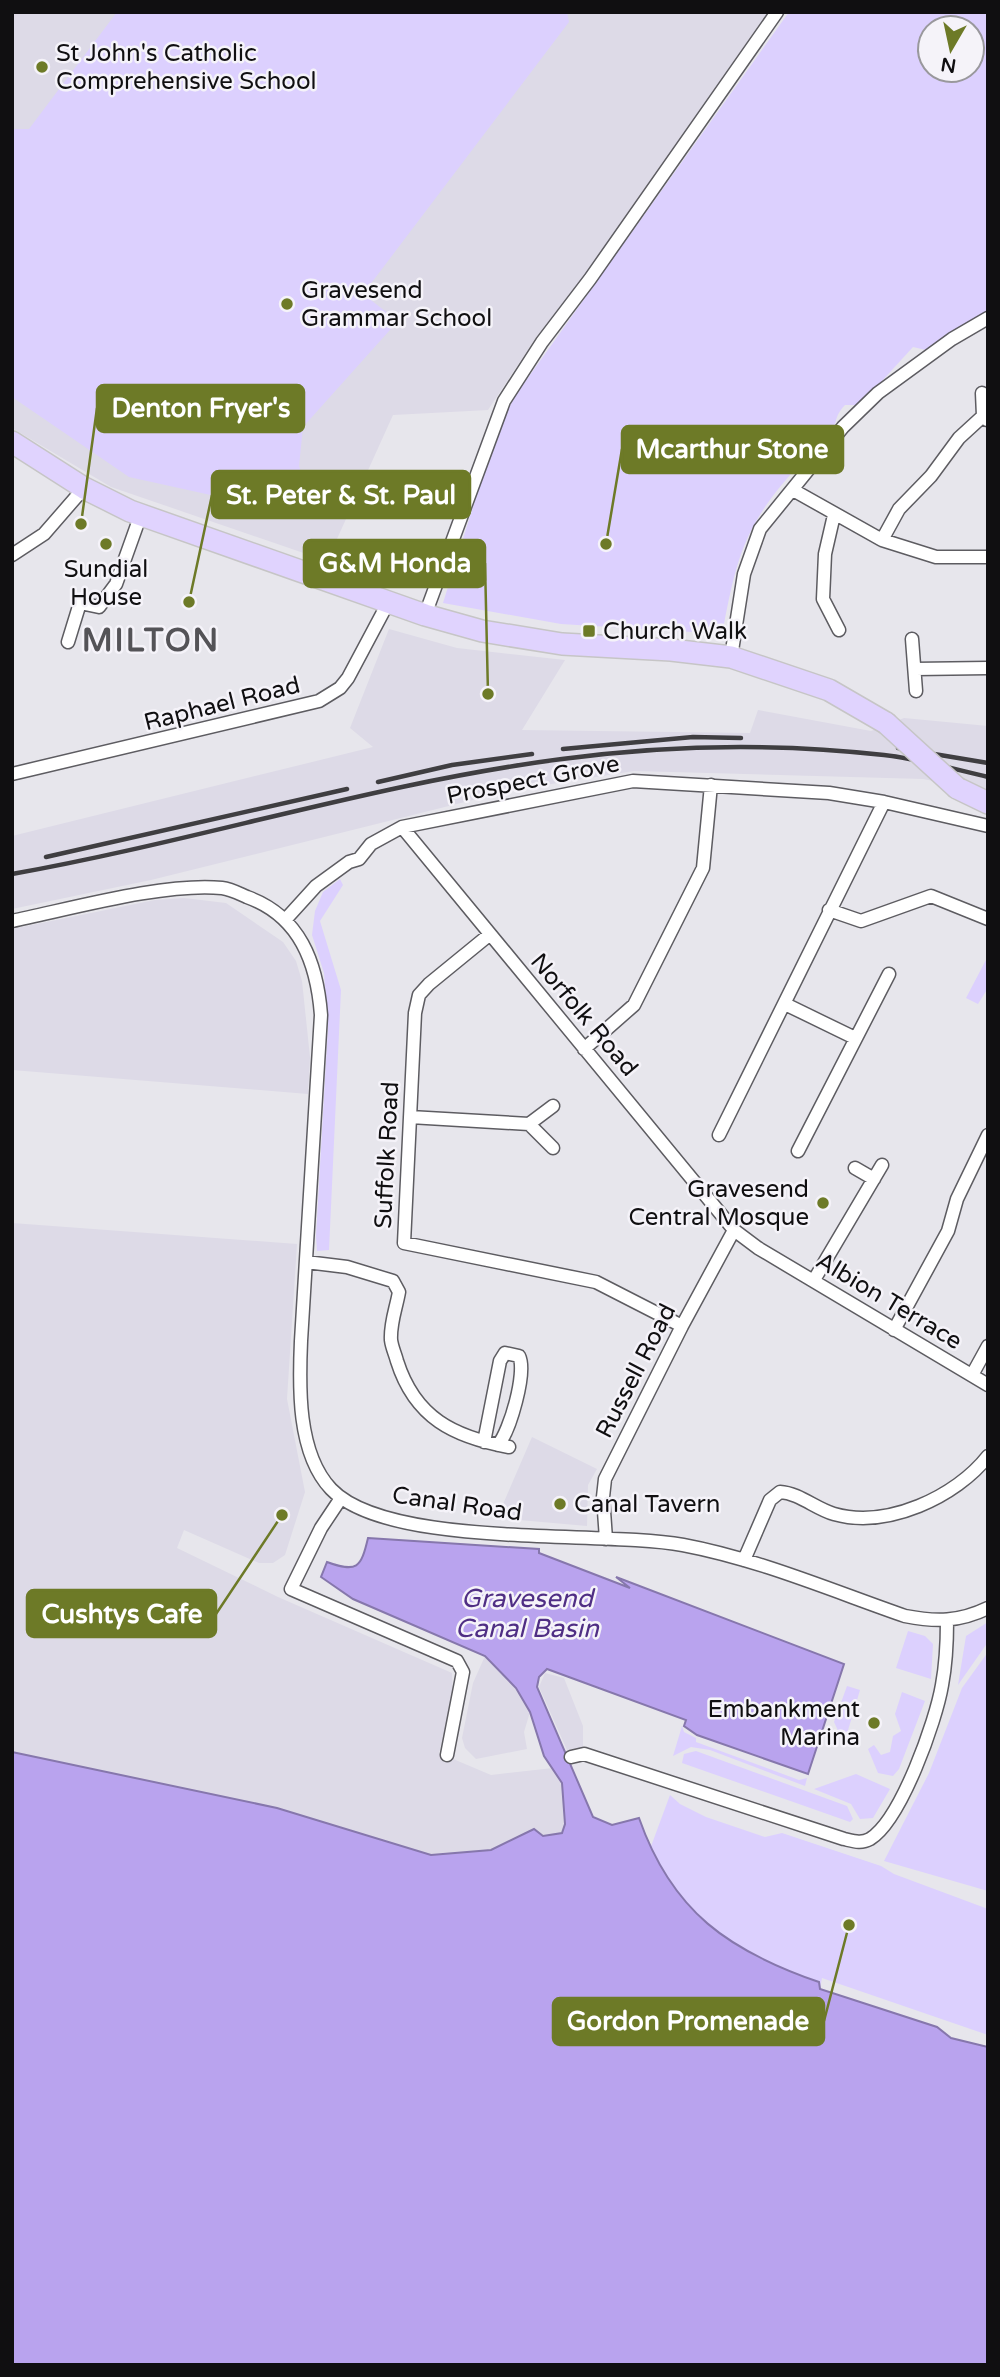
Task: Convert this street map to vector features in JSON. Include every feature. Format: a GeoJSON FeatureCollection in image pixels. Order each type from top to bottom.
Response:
{"type":"FeatureCollection","features":[{"type":"Feature","properties":{"kind":"main road"},"geometry":{"type":"LineString","coordinates":[[12,442],[84,488],[141,514],[425,615],[527,640],[731,657],[829,690],[886,723],[957,788],[988,803]]}},
{"type":"Feature","properties":{"kind":"street"},"geometry":{"type":"LineString","coordinates":[[425,615],[504,401],[542,342],[590,279],[776,12]]}},
{"type":"Feature","properties":{"kind":"street"},"geometry":{"type":"LineString","coordinates":[[731,657],[744,574],[760,529],[843,427],[878,393],[952,339],[988,317]]}},
{"type":"Feature","properties":{"kind":"street"},"geometry":{"type":"LineString","coordinates":[[882,540],[899,509],[931,476],[959,438],[985,418],[982,393]]}},
{"type":"Feature","properties":{"kind":"street"},"geometry":{"type":"LineString","coordinates":[[12,555],[44,534],[84,488]]}},
{"type":"Feature","properties":{"kind":"street"},"geometry":{"type":"LineString","coordinates":[[793,490],[882,540],[936,557],[988,556]]}},
{"type":"Feature","properties":{"kind":"street"},"geometry":{"type":"LineString","coordinates":[[68,642],[80,603],[99,607],[104,597],[112,592],[141,514]]}},
{"type":"Feature","properties":{"kind":"street"},"geometry":{"type":"LineString","coordinates":[[834,515],[825,554],[823,599],[839,630]]}},
{"type":"Feature","properties":{"kind":"street","name":"Raphael Road"},"geometry":{"type":"LineString","coordinates":[[12,774],[319,701],[340,688],[348,678],[389,601]]}},
{"type":"Feature","properties":{"kind":"street"},"geometry":{"type":"LineString","coordinates":[[912,639],[916,691]]}},
{"type":"Feature","properties":{"kind":"street"},"geometry":{"type":"LineString","coordinates":[[915,669],[988,668]]}},
{"type":"Feature","properties":{"kind":"street","name":"Prospect Grove"},"geometry":{"type":"LineString","coordinates":[[285,919],[316,886],[349,862],[359,859],[371,844],[402,827],[629,781],[811,792],[884,802],[988,826]]}},
{"type":"Feature","properties":{"kind":"street"},"geometry":{"type":"LineString","coordinates":[[584,1049],[636,1002],[703,868],[710,785]]}},
{"type":"Feature","properties":{"kind":"street"},"geometry":{"type":"LineString","coordinates":[[719,1135],[884,802]]}},
{"type":"Feature","properties":{"kind":"street","name":"Norfolk Road"},"geometry":{"type":"LineString","coordinates":[[402,827],[734,1230]]}},
{"type":"Feature","properties":{"kind":"street"},"geometry":{"type":"LineString","coordinates":[[12,921],[147,894],[224,888],[264,903],[285,919]]}},
{"type":"Feature","properties":{"kind":"street"},"geometry":{"type":"LineString","coordinates":[[829,910],[860,921],[931,896],[988,919]]}},
{"type":"Feature","properties":{"kind":"street","name":"Canal Road"},"geometry":{"type":"LineString","coordinates":[[285,919],[307,948],[318,980],[321,1014],[301,1351],[304,1419],[320,1472],[341,1497],[379,1514],[417,1524],[553,1538],[681,1545],[744,1560],[905,1616],[947,1621],[968,1618],[988,1608]]}},
{"type":"Feature","properties":{"kind":"street","name":"Suffolk Road"},"geometry":{"type":"LineString","coordinates":[[489,935],[419,995],[404,1243],[596,1282],[682,1326]]}},
{"type":"Feature","properties":{"kind":"street"},"geometry":{"type":"LineString","coordinates":[[798,1151],[889,974]]}},
{"type":"Feature","properties":{"kind":"street"},"geometry":{"type":"LineString","coordinates":[[785,1004],[855,1038]]}},
{"type":"Feature","properties":{"kind":"street"},"geometry":{"type":"LineString","coordinates":[[410,1117],[529,1124],[553,1106]]}},
{"type":"Feature","properties":{"kind":"street"},"geometry":{"type":"LineString","coordinates":[[529,1124],[553,1148]]}},
{"type":"Feature","properties":{"kind":"street"},"geometry":{"type":"LineString","coordinates":[[894,1330],[948,1231],[957,1199],[988,1135]]}},
{"type":"Feature","properties":{"kind":"street"},"geometry":{"type":"LineString","coordinates":[[814,1280],[882,1165]]}},
{"type":"Feature","properties":{"kind":"street"},"geometry":{"type":"LineString","coordinates":[[855,1168],[874,1179]]}},
{"type":"Feature","properties":{"kind":"street","name":"Albion Terrace"},"geometry":{"type":"LineString","coordinates":[[734,1230],[758,1248],[988,1384]]}},
{"type":"Feature","properties":{"kind":"street","name":"Russell Road"},"geometry":{"type":"LineString","coordinates":[[606,1539],[604,1482],[682,1326],[734,1230]]}},
{"type":"Feature","properties":{"kind":"street"},"geometry":{"type":"LineString","coordinates":[[306,1262],[347,1267],[393,1282],[399,1293],[391,1325],[391,1344],[407,1386],[425,1410],[441,1424],[466,1437],[484,1442],[503,1446],[522,1366],[519,1356],[505,1353],[500,1360],[484,1442]]}},
{"type":"Feature","properties":{"kind":"street"},"geometry":{"type":"LineString","coordinates":[[972,1375],[988,1346]]}},
{"type":"Feature","properties":{"kind":"street"},"geometry":{"type":"LineString","coordinates":[[744,1560],[768,1504],[778,1493],[787,1493],[838,1515],[858,1517],[890,1513],[946,1494],[970,1476],[988,1456]]}},
{"type":"Feature","properties":{"kind":"street"},"geometry":{"type":"LineString","coordinates":[[341,1497],[321,1528],[290,1589],[457,1661],[463,1672],[447,1755]]}},
{"type":"Feature","properties":{"kind":"street"},"geometry":{"type":"LineString","coordinates":[[571,1757],[584,1754],[831,1835],[863,1842],[878,1832],[898,1803],[926,1740],[942,1688],[947,1621]]}},
{"type":"Feature","properties":{"kind":"shaded area","name":"Gravesend Grammar School"},"geometry":{"type":"Polygon","coordinates":[[[12,12],[768,12],[586,273],[537,336],[488,410],[393,415],[327,561],[111,487],[12,428],[12,12]]]}},
{"type":"Feature","properties":{"kind":"shaded area","name":"Gravesend Grammar School"},"geometry":{"type":"Polygon","coordinates":[[[117,12],[567,12],[569,22],[363,294],[398,321],[303,427],[299,466],[315,518],[129,477],[12,397],[12,129],[29,129],[117,12]]]}},
{"type":"Feature","properties":{"kind":"shaded area"},"geometry":{"type":"Polygon","coordinates":[[[789,12],[988,12],[988,310],[926,350],[913,347],[860,405],[845,405],[828,438],[797,467],[766,505],[756,522],[740,557],[724,624],[692,632],[561,624],[443,603],[496,433],[515,396],[789,12]]]}},
{"type":"Feature","properties":{"kind":"shaded area"},"geometry":{"type":"Polygon","coordinates":[[[389,629],[457,648],[565,660],[522,730],[750,733],[758,710],[871,731],[904,718],[988,726],[988,791],[923,779],[634,771],[513,790],[151,880],[12,909],[12,836],[373,747],[350,728],[389,629]]]}},
{"type":"Feature","properties":{"kind":"shaded area"},"geometry":{"type":"Polygon","coordinates":[[[340,879],[343,885],[320,921],[341,990],[329,1250],[317,1251],[328,1027],[324,973],[312,935],[315,911],[323,892],[340,879]]]}},
{"type":"Feature","properties":{"kind":"shaded area"},"geometry":{"type":"Polygon","coordinates":[[[184,898],[226,903],[283,942],[296,961],[302,981],[310,1057],[308,1094],[12,1070],[12,929],[155,900],[184,898]]]}},
{"type":"Feature","properties":{"kind":"shaded area"},"geometry":{"type":"Polygon","coordinates":[[[988,956],[988,988],[978,1004],[966,998],[988,956]]]}},
{"type":"Feature","properties":{"kind":"shaded area"},"geometry":{"type":"Polygon","coordinates":[[[12,1223],[297,1244],[287,1399],[305,1492],[285,1555],[273,1563],[259,1563],[184,1530],[177,1548],[278,1597],[452,1673],[453,1698],[439,1753],[491,1775],[553,1768],[562,1783],[565,1824],[562,1833],[543,1836],[534,1829],[491,1850],[431,1855],[277,1808],[12,1752],[12,1223]]]}},
{"type":"Feature","properties":{"kind":"shaded area"},"geometry":{"type":"Polygon","coordinates":[[[532,1437],[597,1469],[588,1485],[587,1526],[497,1518],[532,1437]]]}},
{"type":"Feature","properties":{"kind":"shaded area"},"geometry":{"type":"Polygon","coordinates":[[[988,1622],[988,1642],[958,1685],[966,1636],[988,1622]]]}},
{"type":"Feature","properties":{"kind":"shaded area"},"geometry":{"type":"Polygon","coordinates":[[[908,1631],[925,1636],[933,1644],[931,1679],[896,1668],[908,1631]]]}},
{"type":"Feature","properties":{"kind":"shaded area"},"geometry":{"type":"Polygon","coordinates":[[[988,1652],[988,1891],[884,1861],[929,1773],[962,1688],[988,1652]]]}},
{"type":"Feature","properties":{"kind":"shaded area"},"geometry":{"type":"Polygon","coordinates":[[[485,1656],[516,1688],[530,1712],[524,1732],[527,1749],[476,1759],[465,1748],[462,1738],[473,1683],[485,1656]]]}},
{"type":"Feature","properties":{"kind":"shaded area"},"geometry":{"type":"Polygon","coordinates":[[[545,1673],[564,1678],[583,1726],[583,1748],[567,1750],[539,1687],[545,1673]]]}},
{"type":"Feature","properties":{"kind":"shaded area"},"geometry":{"type":"Polygon","coordinates":[[[847,1686],[860,1690],[846,1737],[841,1737],[834,1722],[847,1686]]]}},
{"type":"Feature","properties":{"kind":"shaded area"},"geometry":{"type":"Polygon","coordinates":[[[902,1692],[925,1701],[899,1769],[893,1776],[878,1773],[868,1749],[874,1745],[881,1755],[890,1752],[893,1736],[901,1731],[895,1714],[902,1692]]]}},
{"type":"Feature","properties":{"kind":"shaded area"},"geometry":{"type":"Polygon","coordinates":[[[682,1726],[684,1732],[696,1738],[696,1742],[799,1780],[807,1778],[805,1786],[710,1750],[691,1747],[673,1756],[682,1726]]]}},
{"type":"Feature","properties":{"kind":"shaded area"},"geometry":{"type":"Polygon","coordinates":[[[696,1751],[847,1806],[853,1819],[850,1822],[682,1763],[684,1754],[696,1751]]]}},
{"type":"Feature","properties":{"kind":"shaded area"},"geometry":{"type":"Polygon","coordinates":[[[856,1774],[890,1789],[873,1818],[860,1819],[851,1804],[814,1789],[856,1774]]]}},
{"type":"Feature","properties":{"kind":"shaded area"},"geometry":{"type":"Polygon","coordinates":[[[577,1780],[593,1817],[612,1825],[639,1818],[650,1849],[670,1795],[680,1804],[706,1817],[765,1837],[782,1833],[881,1866],[894,1874],[988,1909],[988,2035],[822,1978],[820,1989],[937,2027],[951,2038],[988,2047],[988,2264],[591,1818],[577,1780]]]}},
{"type":"Feature","properties":{"kind":"water","name":"Gravesend Canal Basin"},"geometry":{"type":"Polygon","coordinates":[[[368,1538],[539,1549],[539,1553],[630,1588],[616,1577],[844,1664],[808,1774],[697,1735],[684,1726],[686,1720],[547,1669],[539,1677],[537,1687],[593,1817],[612,1825],[639,1818],[668,1879],[708,1924],[758,1957],[819,1982],[820,1989],[937,2027],[951,2038],[988,2047],[988,2365],[12,2365],[12,1752],[277,1808],[431,1855],[491,1850],[534,1829],[543,1836],[562,1833],[565,1824],[562,1783],[544,1756],[530,1712],[516,1688],[485,1656],[353,1599],[321,1577],[327,1562],[351,1567],[360,1562],[368,1538]]]}},
{"type":"Feature","properties":{"kind":"railway"},"geometry":{"type":"LineString","coordinates":[[563,749],[693,737],[741,738]]}},
{"type":"Feature","properties":{"kind":"railway"},"geometry":{"type":"LineString","coordinates":[[12,874],[81,861],[424,782],[493,769],[602,754],[723,747],[844,751],[936,764],[988,777]]}},
{"type":"Feature","properties":{"kind":"railway"},"geometry":{"type":"LineString","coordinates":[[898,748],[988,763]]}},
{"type":"Feature","properties":{"kind":"railway"},"geometry":{"type":"LineString","coordinates":[[378,782],[452,765],[532,754]]}},
{"type":"Feature","properties":{"kind":"railway"},"geometry":{"type":"LineString","coordinates":[[46,857],[347,789]]}},
{"type":"Feature","properties":{"kind":"place","name":"St John's Catholic Comprehensive School"},"geometry":{"type":"Point","coordinates":[42,67]}},
{"type":"Feature","properties":{"kind":"place","name":"Gravesend Grammar School"},"geometry":{"type":"Point","coordinates":[287,304]}},
{"type":"Feature","properties":{"kind":"place","name":"Denton Fryer's"},"geometry":{"type":"Point","coordinates":[81,524]}},
{"type":"Feature","properties":{"kind":"place","name":"Sundial House"},"geometry":{"type":"Point","coordinates":[106,544]}},
{"type":"Feature","properties":{"kind":"place","name":"Mcarthur Stone"},"geometry":{"type":"Point","coordinates":[606,544]}},
{"type":"Feature","properties":{"kind":"place","name":"St. Peter & St. Paul"},"geometry":{"type":"Point","coordinates":[189,602]}},
{"type":"Feature","properties":{"kind":"place","name":"Church Walk"},"geometry":{"type":"Point","coordinates":[589,631]}},
{"type":"Feature","properties":{"kind":"place","name":"G&M Honda"},"geometry":{"type":"Point","coordinates":[488,694]}},
{"type":"Feature","properties":{"kind":"place","name":"Gravesend Central Mosque"},"geometry":{"type":"Point","coordinates":[823,1203]}},
{"type":"Feature","properties":{"kind":"place","name":"Canal Tavern"},"geometry":{"type":"Point","coordinates":[560,1504]}},
{"type":"Feature","properties":{"kind":"place","name":"Cushtys Cafe"},"geometry":{"type":"Point","coordinates":[282,1515]}},
{"type":"Feature","properties":{"kind":"place","name":"Embankment Marina"},"geometry":{"type":"Point","coordinates":[874,1723]}},
{"type":"Feature","properties":{"kind":"place","name":"Gordon Promenade"},"geometry":{"type":"Point","coordinates":[849,1925]}},
{"type":"Feature","properties":{"kind":"district","name":"MILTON"},"geometry":{"type":"Point","coordinates":[151,641]}}]}
